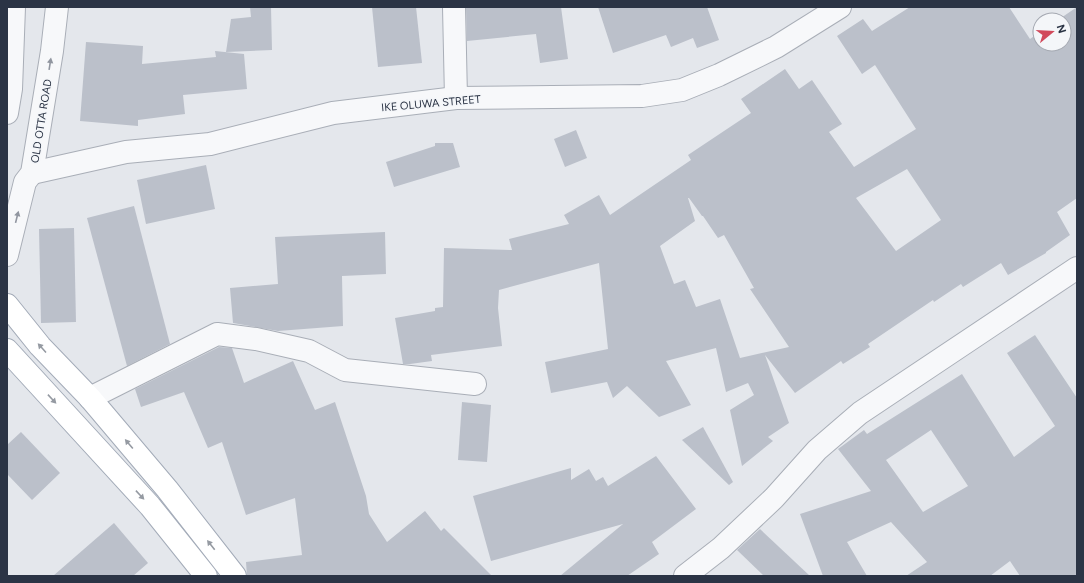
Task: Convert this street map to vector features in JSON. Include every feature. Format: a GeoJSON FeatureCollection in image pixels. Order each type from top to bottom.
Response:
{"type":"FeatureCollection","features":[{"type":"Feature","properties":{"kind":"main road"},"geometry":{"type":"LineString","coordinates":[[7,305],[40,346],[90,398],[167,489],[235,576]]}},
{"type":"Feature","properties":{"kind":"main road"},"geometry":{"type":"LineString","coordinates":[[7,350],[150,506],[206,576]]}},
{"type":"Feature","properties":{"kind":"street"},"geometry":{"type":"LineString","coordinates":[[7,113],[14,7]]}},
{"type":"Feature","properties":{"kind":"street","name":"OLD OTTA ROAD"},"geometry":{"type":"LineString","coordinates":[[7,255],[25,182],[32,173],[52,51],[57,7]]}},
{"type":"Feature","properties":{"kind":"street"},"geometry":{"type":"LineString","coordinates":[[454,7],[456,98]]}},
{"type":"Feature","properties":{"kind":"street","name":"IKE OLUWA STREET"},"geometry":{"type":"LineString","coordinates":[[32,173],[126,152],[210,144],[333,113],[456,98],[642,96],[682,90],[719,76],[776,47],[840,7]]}},
{"type":"Feature","properties":{"kind":"street"},"geometry":{"type":"LineString","coordinates":[[685,576],[721,548],[774,498],[817,450],[860,413],[1077,268]]}},
{"type":"Feature","properties":{"kind":"street"},"geometry":{"type":"LineString","coordinates":[[90,398],[218,334],[256,339],[309,351],[344,370],[475,384]]}},
{"type":"Feature","properties":{"kind":"building"},"geometry":{"type":"Polygon","coordinates":[[[250,7],[271,7],[272,50],[226,52],[231,19],[251,17],[250,7]]]}},
{"type":"Feature","properties":{"kind":"building"},"geometry":{"type":"Polygon","coordinates":[[[372,7],[416,7],[422,63],[378,67],[372,7]]]}},
{"type":"Feature","properties":{"kind":"building"},"geometry":{"type":"Polygon","coordinates":[[[466,7],[561,7],[568,59],[540,63],[536,34],[467,41],[466,7]]]}},
{"type":"Feature","properties":{"kind":"building"},"geometry":{"type":"Polygon","coordinates":[[[598,7],[707,7],[719,40],[697,48],[693,38],[671,47],[666,35],[613,53],[598,7]]]}},
{"type":"Feature","properties":{"kind":"building"},"geometry":{"type":"Polygon","coordinates":[[[910,7],[1009,7],[1030,39],[1032,38],[1032,52],[1072,52],[1072,12],[1070,12],[1077,7],[1077,198],[1057,212],[1070,235],[1046,253],[1008,275],[1001,263],[963,287],[961,284],[934,302],[933,300],[868,344],[870,347],[843,364],[841,361],[795,393],[765,355],[789,423],[768,437],[773,441],[742,466],[730,410],[754,395],[748,383],[726,392],[716,348],[666,361],[691,405],[659,417],[627,386],[613,398],[607,382],[551,393],[545,362],[608,349],[599,263],[499,290],[498,308],[502,346],[431,355],[432,361],[403,364],[395,318],[435,311],[435,308],[443,307],[444,248],[512,250],[509,239],[569,224],[564,215],[599,195],[610,215],[691,160],[688,155],[751,113],[741,99],[785,69],[799,89],[812,80],[842,124],[829,132],[854,167],[916,129],[875,65],[862,74],[837,36],[863,19],[872,31],[910,7]],[[907,169],[856,198],[896,251],[941,220],[907,169]],[[689,198],[695,221],[660,246],[674,284],[685,280],[696,307],[720,299],[740,358],[789,347],[750,289],[754,288],[724,235],[718,238],[689,198]]]}},
{"type":"Feature","properties":{"kind":"building"},"geometry":{"type":"Polygon","coordinates":[[[86,42],[143,46],[142,64],[216,57],[215,51],[244,54],[247,89],[183,95],[185,114],[138,120],[138,126],[80,121],[86,42]]]}},
{"type":"Feature","properties":{"kind":"building"},"geometry":{"type":"Polygon","coordinates":[[[576,130],[587,158],[565,167],[554,139],[576,130]]]}},
{"type":"Feature","properties":{"kind":"building"},"geometry":{"type":"Polygon","coordinates":[[[435,143],[453,143],[460,167],[394,187],[386,162],[435,146],[435,143]]]}},
{"type":"Feature","properties":{"kind":"building"},"geometry":{"type":"Polygon","coordinates":[[[206,165],[215,209],[146,224],[137,180],[206,165]]]}},
{"type":"Feature","properties":{"kind":"building"},"geometry":{"type":"Polygon","coordinates":[[[134,206],[170,344],[127,366],[87,218],[134,206]]]}},
{"type":"Feature","properties":{"kind":"building"},"geometry":{"type":"Polygon","coordinates":[[[74,228],[76,322],[41,323],[39,229],[74,228]]]}},
{"type":"Feature","properties":{"kind":"building"},"geometry":{"type":"Polygon","coordinates":[[[385,232],[386,274],[342,276],[343,326],[278,331],[233,323],[230,288],[278,284],[275,237],[385,232]]]}},
{"type":"Feature","properties":{"kind":"building"},"geometry":{"type":"Polygon","coordinates":[[[1035,335],[1077,398],[1077,576],[1020,576],[1010,561],[990,576],[906,576],[927,562],[891,522],[847,542],[867,576],[823,576],[800,514],[871,491],[838,449],[864,430],[867,434],[962,374],[1014,457],[1055,426],[1007,353],[1035,335]],[[931,430],[886,460],[923,512],[968,486],[931,430]]]}},
{"type":"Feature","properties":{"kind":"building"},"geometry":{"type":"Polygon","coordinates":[[[219,347],[232,348],[244,383],[293,361],[315,410],[335,402],[366,496],[369,514],[387,542],[425,511],[441,531],[444,528],[492,576],[247,576],[246,562],[302,555],[295,498],[246,515],[222,442],[208,448],[184,392],[141,407],[135,389],[219,347]]]}},
{"type":"Feature","properties":{"kind":"building"},"geometry":{"type":"Polygon","coordinates":[[[462,402],[491,405],[487,462],[458,460],[462,402]]]}},
{"type":"Feature","properties":{"kind":"building"},"geometry":{"type":"Polygon","coordinates":[[[703,427],[733,482],[729,485],[682,440],[703,427]]]}},
{"type":"Feature","properties":{"kind":"building"},"geometry":{"type":"Polygon","coordinates":[[[21,432],[60,473],[32,500],[7,474],[7,445],[21,432]]]}},
{"type":"Feature","properties":{"kind":"building"},"geometry":{"type":"Polygon","coordinates":[[[656,456],[696,509],[652,542],[659,554],[627,576],[560,576],[623,524],[491,561],[473,496],[571,468],[571,480],[589,469],[596,481],[603,477],[608,486],[656,456]]]}},
{"type":"Feature","properties":{"kind":"building"},"geometry":{"type":"Polygon","coordinates":[[[114,523],[148,563],[133,576],[53,576],[114,523]]]}},
{"type":"Feature","properties":{"kind":"building"},"geometry":{"type":"Polygon","coordinates":[[[760,529],[810,576],[764,576],[737,550],[760,529]]]}}]}
